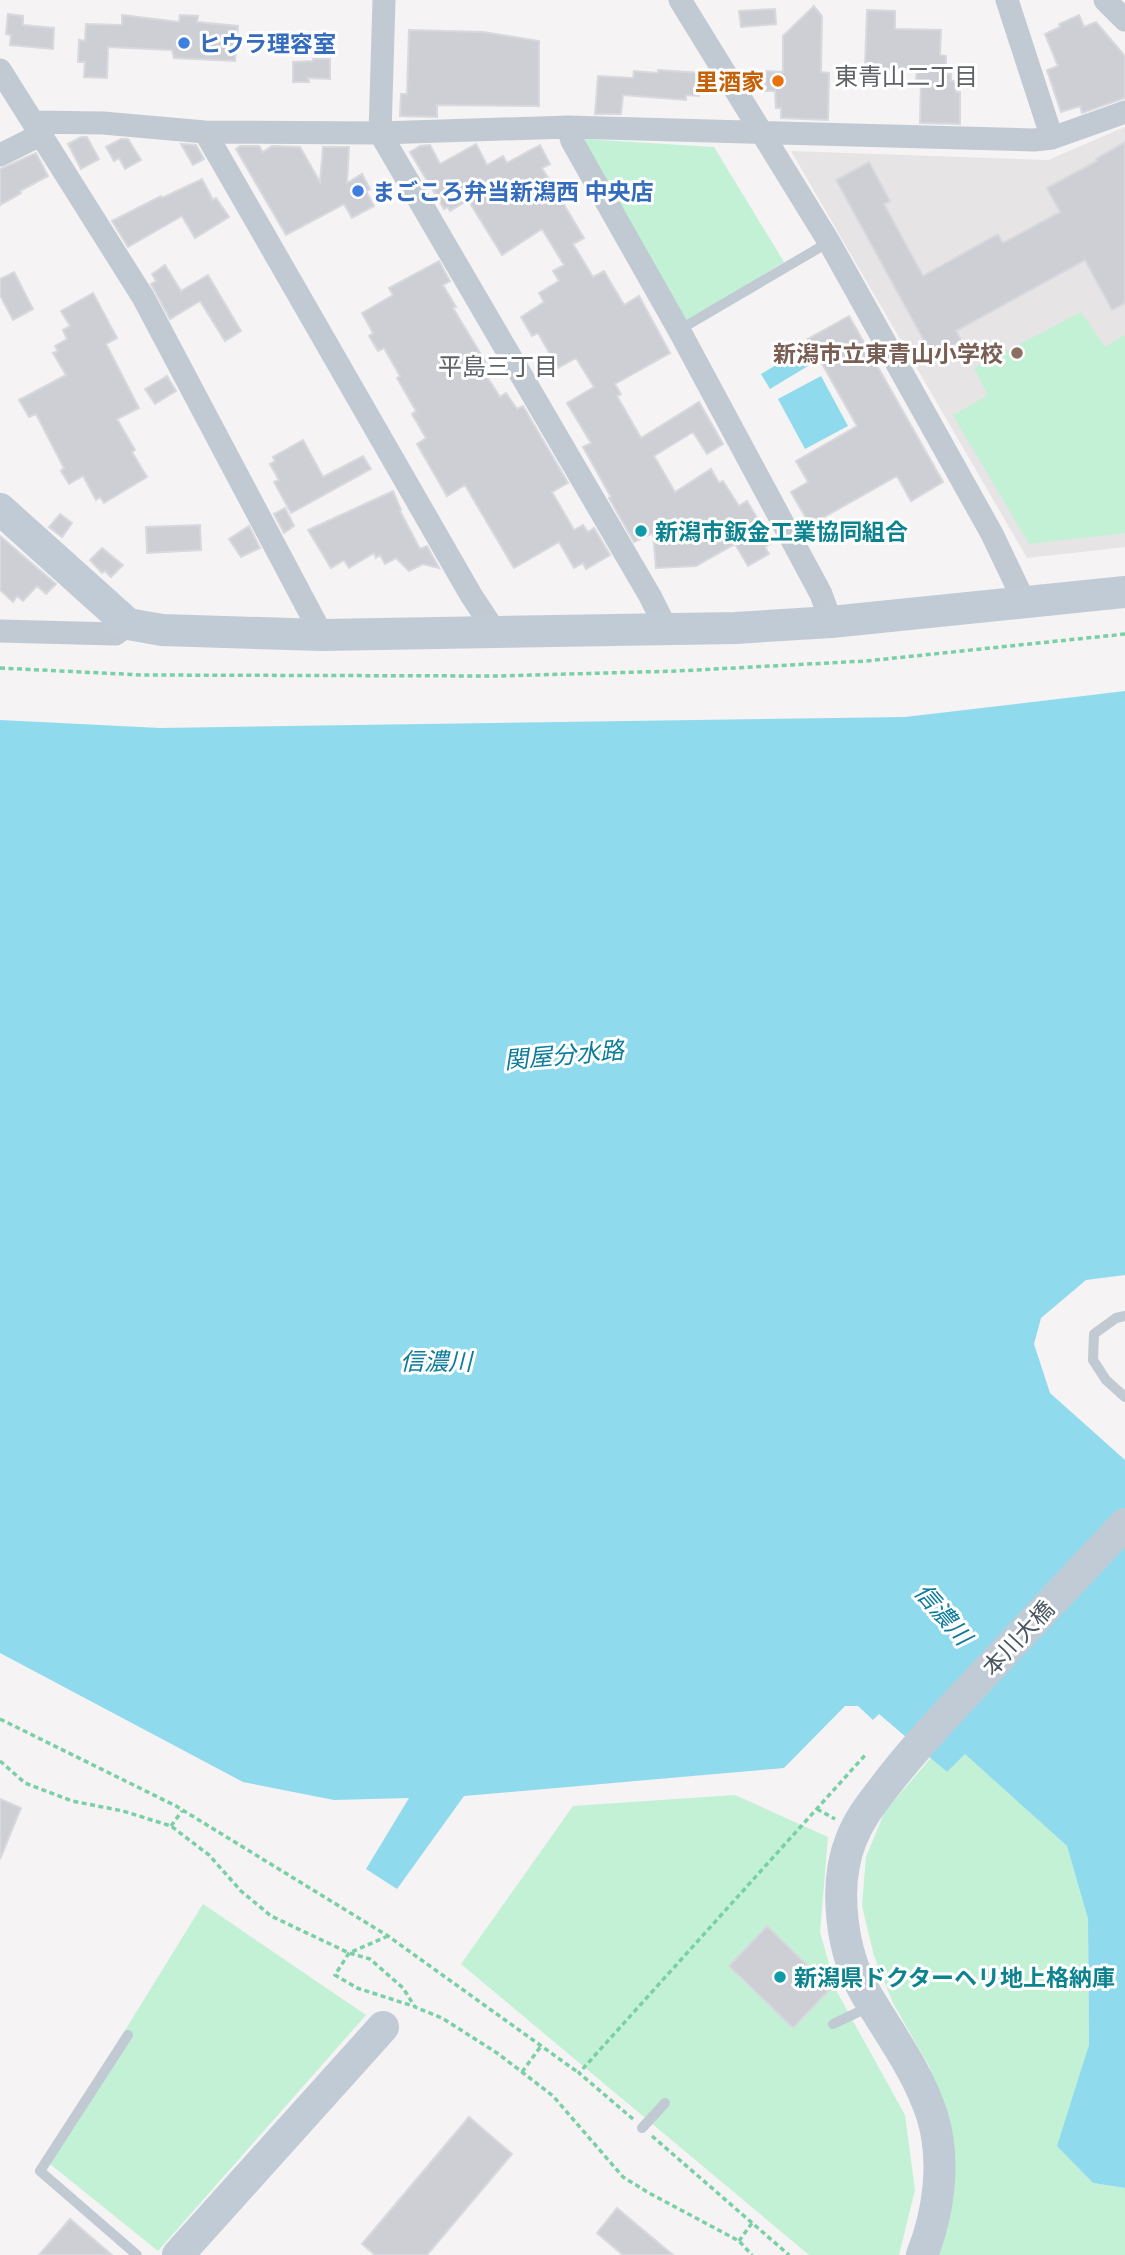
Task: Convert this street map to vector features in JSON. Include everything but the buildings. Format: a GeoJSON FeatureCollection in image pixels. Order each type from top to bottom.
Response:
{"type":"FeatureCollection","features":[{"type":"Feature","properties":{"kind":"street"},"geometry":{"type":"LineString","coordinates":[[384,0],[380,133],[650,596],[667,630]]}},
{"type":"Feature","properties":{"kind":"street"},"geometry":{"type":"LineString","coordinates":[[680,0],[829,242],[992,534],[1025,603]]}},
{"type":"Feature","properties":{"kind":"street"},"geometry":{"type":"LineString","coordinates":[[1007,0],[1052,138]]}},
{"type":"Feature","properties":{"kind":"street"},"geometry":{"type":"LineString","coordinates":[[1105,0],[1125,20]]}},
{"type":"Feature","properties":{"kind":"street"},"geometry":{"type":"LineString","coordinates":[[0,71],[143,298],[322,635]]}},
{"type":"Feature","properties":{"kind":"street"},"geometry":{"type":"LineString","coordinates":[[0,155],[37,128],[103,123],[205,132],[380,133],[568,127],[1034,140],[1052,138],[1125,112]]}},
{"type":"Feature","properties":{"kind":"street"},"geometry":{"type":"LineString","coordinates":[[568,127],[572,141],[679,330],[821,594],[831,622]]}},
{"type":"Feature","properties":{"kind":"street"},"geometry":{"type":"LineString","coordinates":[[205,132],[471,595],[496,633]]}},
{"type":"Feature","properties":{"kind":"street"},"geometry":{"type":"LineString","coordinates":[[0,509],[128,624],[162,630],[322,635],[735,628],[831,622],[1125,592]]}},
{"type":"Feature","properties":{"kind":"street"},"geometry":{"type":"LineString","coordinates":[[0,631],[116,634],[128,624]]}},
{"type":"Feature","properties":{"kind":"street","name":"本川大橋"},"geometry":{"type":"LineString","coordinates":[[922,2255],[932,2230],[939,2190],[938,2152],[932,2115],[909,2062],[865,1993],[848,1947],[841,1899],[842,1874],[850,1843],[861,1818],[910,1752],[1125,1524]]}},
{"type":"Feature","properties":{"kind":"street"},"geometry":{"type":"LineString","coordinates":[[178,2255],[383,2027]]}},
{"type":"Feature","properties":{"kind":"lane"},"geometry":{"type":"LineString","coordinates":[[679,330],[829,242]]}},
{"type":"Feature","properties":{"kind":"lane"},"geometry":{"type":"LineString","coordinates":[[1125,1316],[1116,1318],[1094,1334],[1093,1360],[1106,1380],[1125,1397]]}},
{"type":"Feature","properties":{"kind":"lane"},"geometry":{"type":"LineString","coordinates":[[834,2024],[873,2005]]}},
{"type":"Feature","properties":{"kind":"lane"},"geometry":{"type":"LineString","coordinates":[[128,2035],[40,2171],[137,2255]]}},
{"type":"Feature","properties":{"kind":"lane"},"geometry":{"type":"LineString","coordinates":[[642,2128],[665,2103]]}},
{"type":"Feature","properties":{"kind":"path"},"geometry":{"type":"LineString","coordinates":[[0,668],[142,675],[443,676],[677,671],[866,661],[1125,634]]}},
{"type":"Feature","properties":{"kind":"path"},"geometry":{"type":"LineString","coordinates":[[0,1719],[183,1810],[388,1936],[579,2073],[789,2255]]}},
{"type":"Feature","properties":{"kind":"path"},"geometry":{"type":"LineString","coordinates":[[579,2073],[867,1753]]}},
{"type":"Feature","properties":{"kind":"path"},"geometry":{"type":"LineString","coordinates":[[0,1762],[25,1783],[72,1801],[123,1811],[172,1826],[209,1855],[241,1891],[271,1916],[349,1953],[370,1959],[403,1988],[415,2007]]}},
{"type":"Feature","properties":{"kind":"path"},"geometry":{"type":"LineString","coordinates":[[172,1826],[183,1810]]}},
{"type":"Feature","properties":{"kind":"path"},"geometry":{"type":"LineString","coordinates":[[388,1936],[349,1953],[335,1975],[357,1988],[442,2018],[497,2053],[553,2096],[624,2176],[649,2193],[739,2241],[752,2255]]}},
{"type":"Feature","properties":{"kind":"path"},"geometry":{"type":"LineString","coordinates":[[522,2072],[541,2046]]}},
{"type":"Feature","properties":{"kind":"path"},"geometry":{"type":"LineString","coordinates":[[739,2241],[752,2222]]}},
{"type":"Feature","properties":{"kind":"shaded area","name":"新潟市立東青山小学校"},"geometry":{"type":"Polygon","coordinates":[[[1125,127],[1125,547],[1027,558],[791,151],[1048,160],[1125,127]]]}},
{"type":"Feature","properties":{"kind":"green space"},"geometry":{"type":"Polygon","coordinates":[[[584,139],[714,147],[784,262],[685,323],[580,150],[584,139]]]}},
{"type":"Feature","properties":{"kind":"green space"},"geometry":{"type":"Polygon","coordinates":[[[1081,312],[1105,347],[1125,335],[1125,533],[1029,544],[953,415],[988,395],[974,368],[1081,312]]]}},
{"type":"Feature","properties":{"kind":"green space"},"geometry":{"type":"Polygon","coordinates":[[[965,1753],[1067,1846],[1088,1919],[1089,2046],[1058,2146],[1093,2183],[1125,2188],[1125,2255],[937,2255],[947,2230],[953,2169],[944,2110],[929,2066],[893,2003],[874,1956],[862,1906],[866,1857],[885,1811],[931,1758],[947,1772],[965,1753]]]}},
{"type":"Feature","properties":{"kind":"green space"},"geometry":{"type":"Polygon","coordinates":[[[735,1795],[828,1837],[820,1932],[837,1992],[905,2115],[915,2190],[899,2255],[809,2255],[461,1964],[573,1806],[735,1795]]]}},
{"type":"Feature","properties":{"kind":"green space"},"geometry":{"type":"Polygon","coordinates":[[[203,1904],[366,2015],[158,2251],[45,2160],[203,1904]]]}},
{"type":"Feature","properties":{"kind":"water"},"geometry":{"type":"Polygon","coordinates":[[[804,348],[813,363],[770,389],[761,374],[804,348]]]}},
{"type":"Feature","properties":{"kind":"water"},"geometry":{"type":"Polygon","coordinates":[[[821,376],[848,426],[805,449],[778,399],[821,376]]]}},
{"type":"Feature","properties":{"kind":"water","name":"信濃川"},"geometry":{"type":"Polygon","coordinates":[[[1125,691],[1125,1275],[1086,1280],[1041,1318],[1034,1344],[1050,1393],[1125,1460],[1125,2188],[1093,2183],[1057,2146],[1089,2045],[1088,1919],[1067,1846],[965,1754],[947,1772],[879,1714],[873,1720],[858,1706],[845,1706],[784,1768],[464,1796],[397,1889],[366,1869],[409,1798],[334,1800],[243,1782],[0,1653],[0,720],[160,728],[905,717],[1125,691]]]}},
{"type":"Feature","properties":{"kind":"place","name":"ヒウラ理容室"},"geometry":{"type":"Point","coordinates":[184,43]}},
{"type":"Feature","properties":{"kind":"place","name":"里酒家"},"geometry":{"type":"Point","coordinates":[778,81]}},
{"type":"Feature","properties":{"kind":"place","name":"まごころ弁当新潟西 中央店"},"geometry":{"type":"Point","coordinates":[358,191]}},
{"type":"Feature","properties":{"kind":"place","name":"新潟市立東青山小学校"},"geometry":{"type":"Point","coordinates":[1017,353]}},
{"type":"Feature","properties":{"kind":"place","name":"新潟市鈑金工業協同組合"},"geometry":{"type":"Point","coordinates":[641,531]}},
{"type":"Feature","properties":{"kind":"place","name":"新潟県ドクターヘリ地上格納庫"},"geometry":{"type":"Point","coordinates":[780,1977]}},
{"type":"Feature","properties":{"kind":"district","name":"東青山二丁目"},"geometry":{"type":"Point","coordinates":[906,76]}},
{"type":"Feature","properties":{"kind":"district","name":"平島三丁目"},"geometry":{"type":"Point","coordinates":[498,366]}},
{"type":"Feature","properties":{"kind":"water label","name":"関屋分水路"},"geometry":{"type":"Point","coordinates":[564,1055]}}]}
